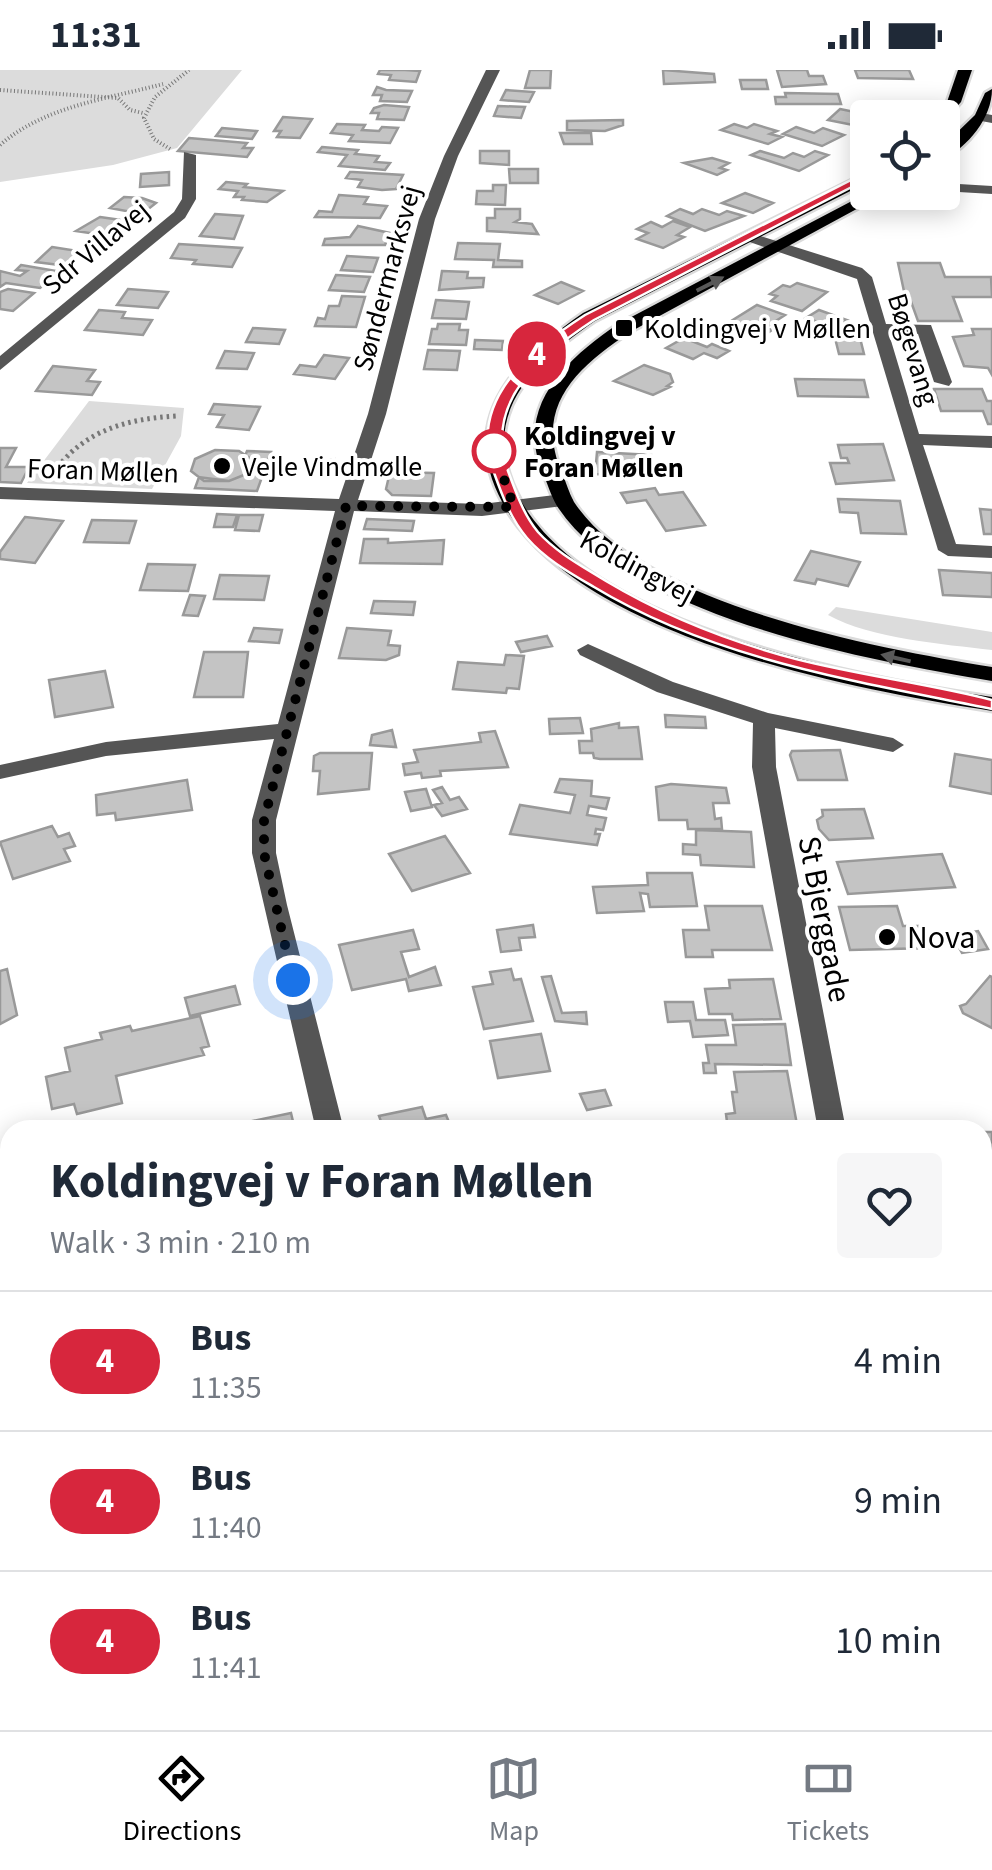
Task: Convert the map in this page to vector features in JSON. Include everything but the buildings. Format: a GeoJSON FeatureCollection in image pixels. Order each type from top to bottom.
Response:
{"type":"FeatureCollection","features":[{"type":"Feature","properties":{"kind":"main road"},"geometry":{"type":"LineString","coordinates":[[955,100],[964,70]]}},
{"type":"Feature","properties":{"kind":"main road"},"geometry":{"type":"LineString","coordinates":[[960,140],[986,118],[992,94]]}},
{"type":"Feature","properties":{"kind":"main road","name":"Koldingvej"},"geometry":{"type":"LineString","coordinates":[[850,185],[589,317],[531,359],[501,405],[494,428],[494,451],[514,507],[532,534],[559,560],[625,599],[695,630],[792,663],[992,704]]}},
{"type":"Feature","properties":{"kind":"main road","name":"Koldingvej"},"geometry":{"type":"LineString","coordinates":[[850,210],[624,328],[590,350],[560,381],[546,407],[540,436],[546,468],[580,522],[632,564],[723,609],[816,640],[992,674]]}},
{"type":"Feature","properties":{"kind":"street","name":"Søndermarksvej"},"geometry":{"type":"LineString","coordinates":[[328,1120],[264,853],[264,820],[346,506],[378,414],[427,219],[450,156],[494,70]]}},
{"type":"Feature","properties":{"kind":"street","name":"Sdr Villavej"},"geometry":{"type":"LineString","coordinates":[[0,365],[180,215],[189,199],[189,155]]}},
{"type":"Feature","properties":{"kind":"street"},"geometry":{"type":"LineString","coordinates":[[960,189],[992,190]]}},
{"type":"Feature","properties":{"kind":"street","name":"Bøgevang"},"geometry":{"type":"LineString","coordinates":[[749,237],[856,271],[864,278],[948,550],[992,552]]}},
{"type":"Feature","properties":{"kind":"street"},"geometry":{"type":"LineString","coordinates":[[880,329],[925,329],[944,382]]}},
{"type":"Feature","properties":{"kind":"street","name":"Bøgevang"},"geometry":{"type":"LineString","coordinates":[[912,439],[992,442]]}},
{"type":"Feature","properties":{"kind":"street","name":"Foran Møllen"},"geometry":{"type":"LineString","coordinates":[[0,493],[346,506],[514,507],[563,500]]}},
{"type":"Feature","properties":{"kind":"street"},"geometry":{"type":"LineString","coordinates":[[588,650],[665,686],[764,719],[893,746]]}},
{"type":"Feature","properties":{"kind":"street","name":"St Bjerggade"},"geometry":{"type":"LineString","coordinates":[[764,719],[764,767],[830,1120]]}},
{"type":"Feature","properties":{"kind":"street"},"geometry":{"type":"LineString","coordinates":[[0,772],[150,740],[285,731]]}},
{"type":"Feature","properties":{"kind":"path"},"geometry":{"type":"LineString","coordinates":[[0,145],[19,128],[163,84],[189,70]]}},
{"type":"Feature","properties":{"kind":"path"},"geometry":{"type":"LineString","coordinates":[[163,84],[143,113],[143,122],[156,143],[189,155]]}},
{"type":"Feature","properties":{"kind":"path"},"geometry":{"type":"LineString","coordinates":[[0,90],[118,98],[130,110],[143,113]]}},
{"type":"Feature","properties":{"kind":"path"},"geometry":{"type":"LineString","coordinates":[[42,495],[62,458],[78,442],[129,421],[176,416]]}},
{"type":"Feature","properties":{"kind":"path"},"geometry":{"type":"LineString","coordinates":[[284,504],[297,466],[324,460],[362,461]]}},
{"type":"Feature","properties":{"kind":"shaded area"},"geometry":{"type":"Polygon","coordinates":[[[0,70],[242,70],[177,148],[113,165],[0,182],[0,70]]]}},
{"type":"Feature","properties":{"kind":"shaded area"},"geometry":{"type":"Polygon","coordinates":[[[89,401],[184,408],[181,436],[152,489],[27,483],[89,401]]]}},
{"type":"Feature","properties":{"kind":"shaded area"},"geometry":{"type":"Polygon","coordinates":[[[836,607],[992,632],[992,650],[865,630],[828,615],[836,607]]]}},
{"type":"Feature","properties":{"kind":"bus line","name":"4"},"geometry":{"type":"LineString","coordinates":[[850,185],[589,317],[547,345],[518,374],[501,405],[494,428],[494,451],[501,479],[532,534],[559,560],[625,599],[711,636],[792,663],[992,704]]}},
{"type":"Feature","properties":{"kind":"place","name":"Koldingvej v Møllen"},"geometry":{"type":"Point","coordinates":[624,328]}},
{"type":"Feature","properties":{"kind":"place","name":"Koldingvej v Foran Møllen"},"geometry":{"type":"Point","coordinates":[494,451]}},
{"type":"Feature","properties":{"kind":"place","name":"Vejle Vindmølle"},"geometry":{"type":"Point","coordinates":[222,466]}},
{"type":"Feature","properties":{"kind":"place","name":"Nova"},"geometry":{"type":"Point","coordinates":[887,937]}},
{"type":"Feature","properties":{"kind":"route"},"geometry":{"type":"LineString","coordinates":[[293,980],[264,853],[264,820],[346,506],[482,510],[514,507],[494,451]]}}]}
